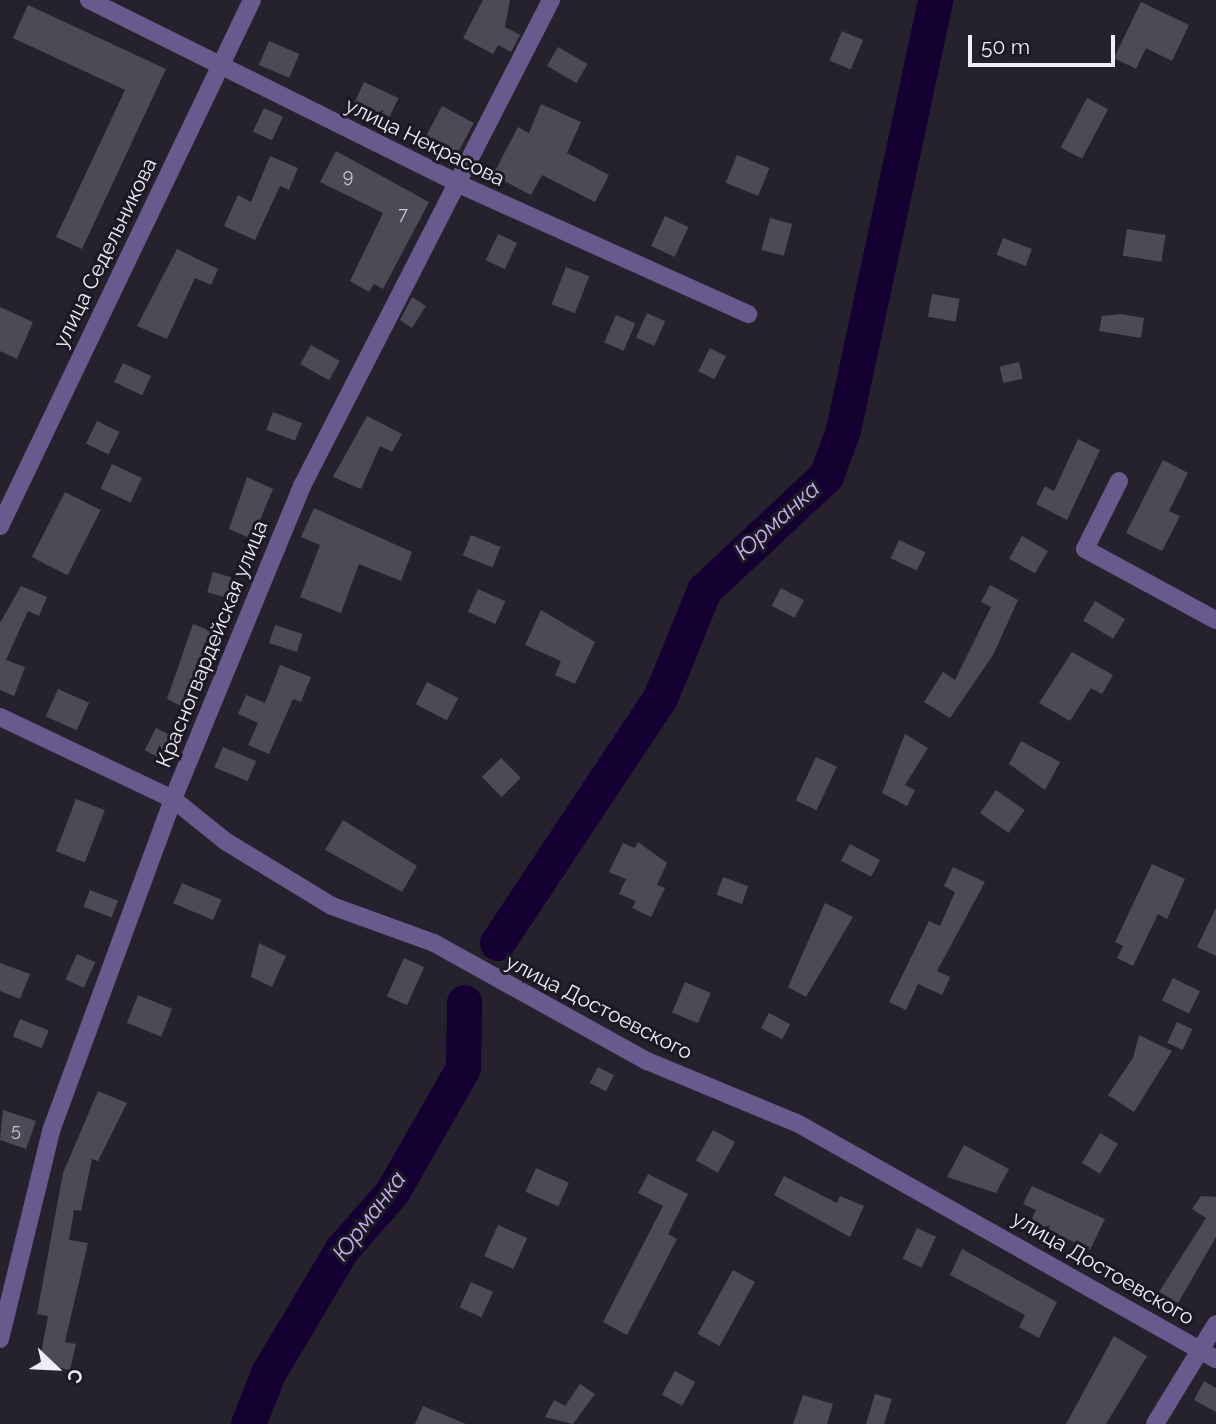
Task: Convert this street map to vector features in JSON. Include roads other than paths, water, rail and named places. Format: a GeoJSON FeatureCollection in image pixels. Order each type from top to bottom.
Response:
{"type":"FeatureCollection","features":[{"type":"Feature","properties":{"kind":"street","name":"улица Некрасова"},"geometry":{"type":"LineString","coordinates":[[89,0],[461,185],[748,314]]}},
{"type":"Feature","properties":{"kind":"street","name":"улица Седельникова"},"geometry":{"type":"LineString","coordinates":[[0,526],[252,0]]}},
{"type":"Feature","properties":{"kind":"street","name":"Красногвардейская улица"},"geometry":{"type":"LineString","coordinates":[[0,1339],[52,1128],[173,799],[302,486],[461,185],[551,0]]}},
{"type":"Feature","properties":{"kind":"street"},"geometry":{"type":"LineString","coordinates":[[1119,481],[1085,549],[1216,620]]}},
{"type":"Feature","properties":{"kind":"street","name":"улица Достоевского"},"geometry":{"type":"LineString","coordinates":[[0,717],[173,799],[225,841],[332,906],[434,943],[647,1061],[797,1123],[1208,1355]]}},
{"type":"Feature","properties":{"kind":"street"},"geometry":{"type":"LineString","coordinates":[[1155,1424],[1208,1355],[1216,1324]]}},
{"type":"Feature","properties":{"kind":"waterway","name":"Юрманка"},"geometry":{"type":"LineString","coordinates":[[497,943],[660,698],[704,590],[826,476],[843,430],[935,0]]}},
{"type":"Feature","properties":{"kind":"waterway","name":"Юрманка"},"geometry":{"type":"LineString","coordinates":[[248,1424],[268,1373],[342,1249],[392,1192],[463,1068],[464,1002]]}}]}
